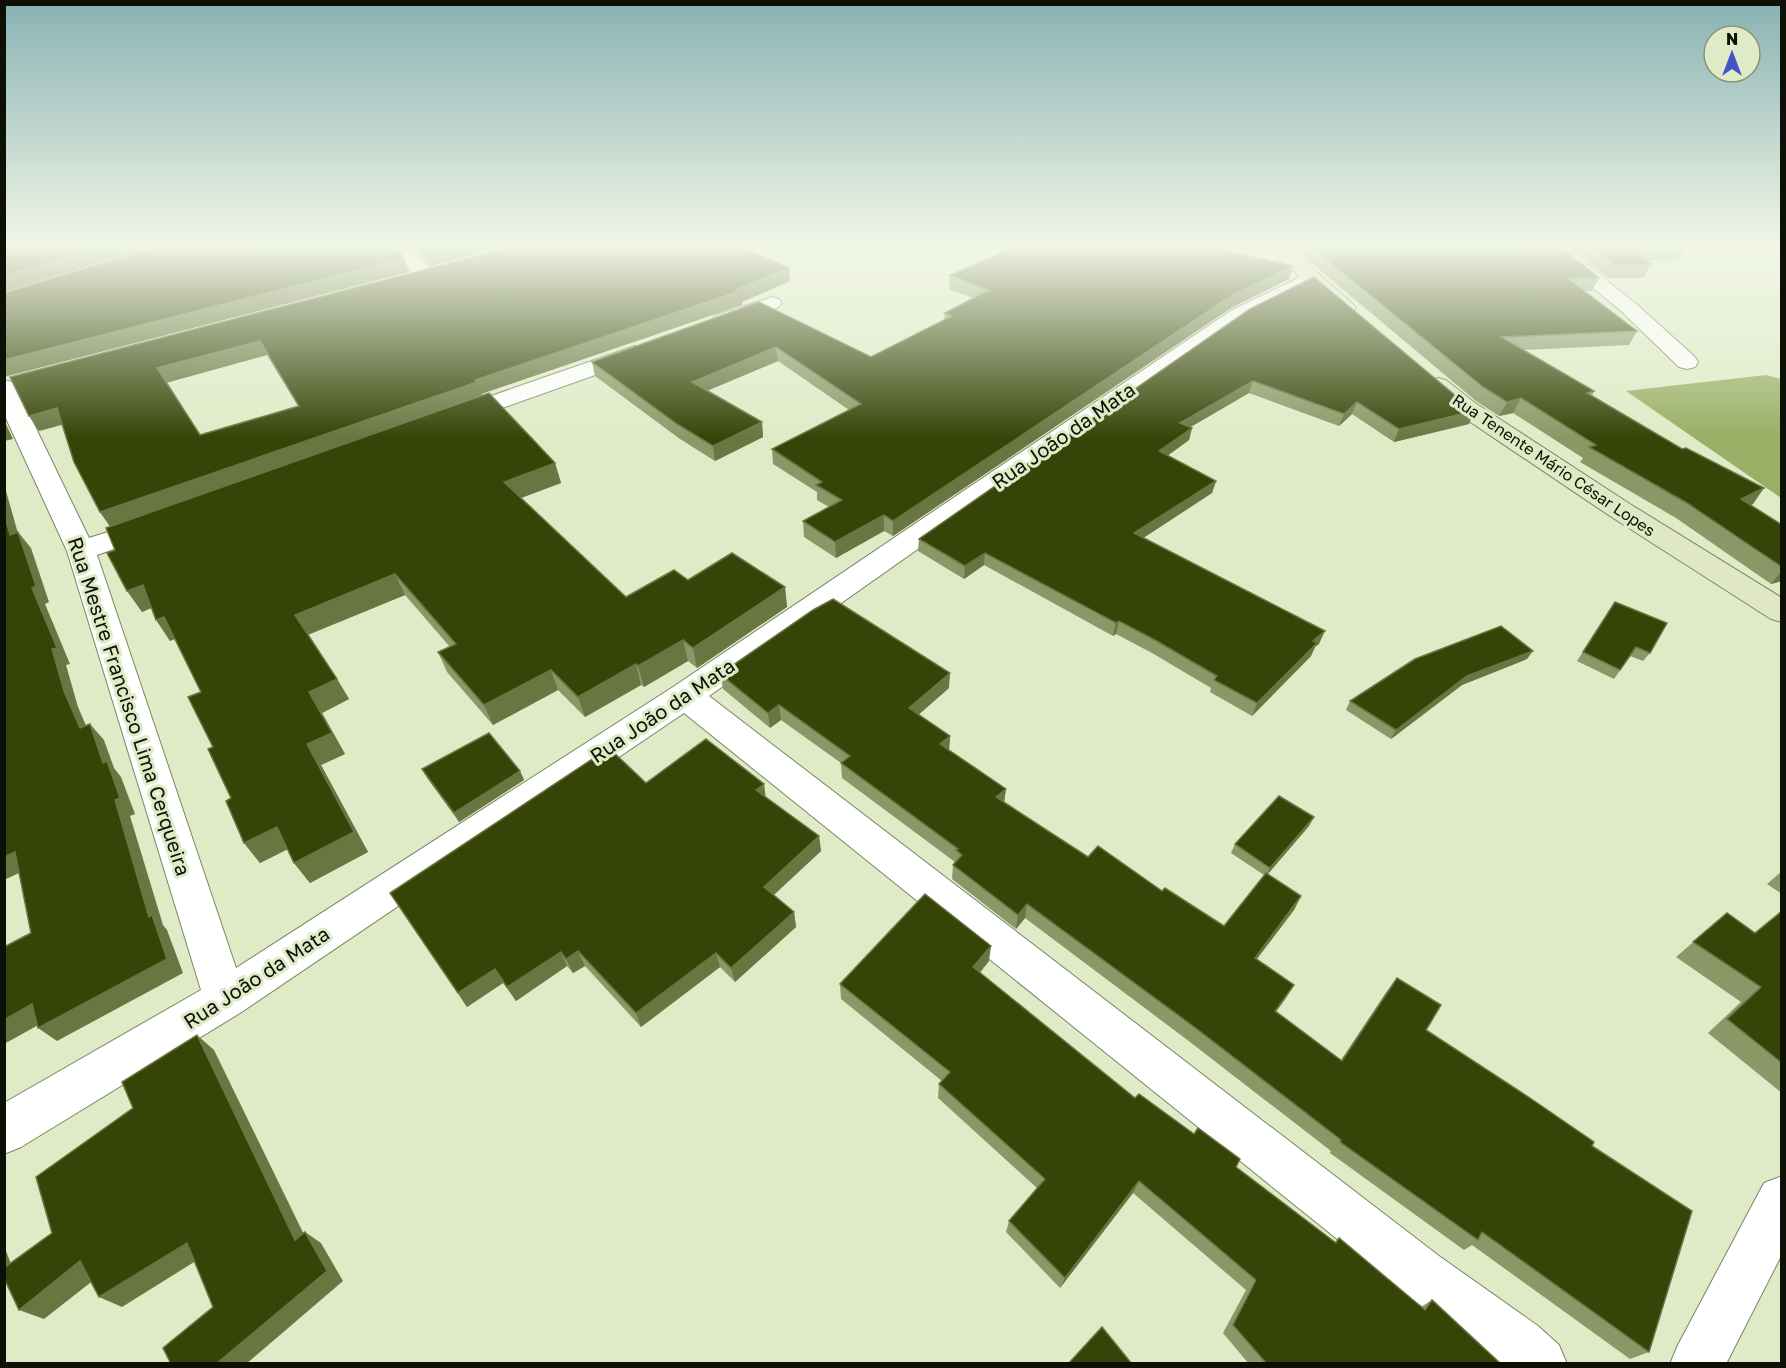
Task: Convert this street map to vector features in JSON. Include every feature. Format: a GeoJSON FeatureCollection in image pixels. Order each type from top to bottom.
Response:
{"type":"FeatureCollection","features":[{"type":"Feature","properties":{"kind":"main road"},"geometry":{"type":"LineString","coordinates":[[1349,310],[1366,324]]}},
{"type":"Feature","properties":{"kind":"main road","name":"Rua Tenente Mário César Lopes"},"geometry":{"type":"LineString","coordinates":[[1420,370],[1466,408],[1620,510],[1782,612]]}},
{"type":"Feature","properties":{"kind":"street"},"geometry":{"type":"LineString","coordinates":[[705,327],[753,310]]}},
{"type":"Feature","properties":{"kind":"street","name":"Rua João da Mata"},"geometry":{"type":"LineString","coordinates":[[4,1130],[225,999],[685,696],[1247,310]]}},
{"type":"Feature","properties":{"kind":"street"},"geometry":{"type":"LineString","coordinates":[[1631,310],[1687,362]]}},
{"type":"Feature","properties":{"kind":"street"},"geometry":{"type":"LineString","coordinates":[[438,423],[661,343]]}},
{"type":"Feature","properties":{"kind":"street","name":"Rua Mestre Francisco Lima Cerqueira"},"geometry":{"type":"LineString","coordinates":[[12,384],[81,551],[225,999]]}},
{"type":"Feature","properties":{"kind":"street"},"geometry":{"type":"LineString","coordinates":[[81,551],[182,515]]}},
{"type":"Feature","properties":{"kind":"street"},"geometry":{"type":"LineString","coordinates":[[685,696],[1421,1274],[1519,1345],[1540,1364]]}},
{"type":"Feature","properties":{"kind":"street"},"geometry":{"type":"LineString","coordinates":[[1697,1364],[1782,1201]]}},
{"type":"Feature","properties":{"kind":"green space"},"geometry":{"type":"Polygon","coordinates":[[[1766,375],[1781,379],[1781,498],[1626,391],[1766,375]]]}},
{"type":"Feature","properties":{"kind":"building"},"geometry":{"type":"Polygon","coordinates":[[[4,310],[201,310],[4,360],[4,310]]]}},
{"type":"Feature","properties":{"kind":"building"},"geometry":{"type":"Polygon","coordinates":[[[269,310],[684,310],[475,380],[477,382],[100,512],[74,462],[57,408],[29,416],[10,377],[269,310]],[[260,341],[157,368],[200,435],[299,406],[260,341]]]}},
{"type":"Feature","properties":{"kind":"building"},"geometry":{"type":"Polygon","coordinates":[[[737,310],[775,310],[871,357],[952,316],[945,313],[951,310],[1210,310],[893,521],[884,515],[835,542],[803,521],[842,500],[816,485],[822,482],[772,449],[861,404],[776,347],[692,382],[762,422],[713,446],[677,424],[592,362],[737,310]]]}},
{"type":"Feature","properties":{"kind":"building"},"geometry":{"type":"Polygon","coordinates":[[[1249,310],[1353,310],[1474,411],[1399,429],[1357,402],[1344,414],[1253,381],[1180,423],[1192,428],[1159,451],[1216,481],[1134,533],[1325,631],[1313,641],[1317,643],[1257,703],[1214,680],[1217,676],[1155,640],[1119,621],[1116,623],[985,553],[965,566],[919,539],[1249,310]]]}},
{"type":"Feature","properties":{"kind":"building"},"geometry":{"type":"Polygon","coordinates":[[[1388,310],[1609,310],[1637,331],[1501,337],[1594,391],[1587,393],[1682,449],[1686,448],[1764,488],[1741,499],[1782,525],[1782,567],[1687,503],[1589,447],[1596,445],[1521,398],[1507,402],[1483,387],[1388,310]]]}},
{"type":"Feature","properties":{"kind":"building"},"geometry":{"type":"Polygon","coordinates":[[[489,393],[555,463],[504,482],[626,597],[674,570],[688,580],[732,553],[785,587],[693,648],[683,640],[578,697],[551,670],[484,705],[438,652],[456,644],[395,574],[295,615],[337,679],[309,692],[332,733],[307,744],[354,832],[294,863],[277,827],[244,843],[226,801],[231,798],[208,749],[213,747],[188,697],[201,692],[164,617],[156,620],[143,585],[127,591],[107,553],[115,550],[106,528],[489,393]]]}},
{"type":"Feature","properties":{"kind":"building"},"geometry":{"type":"Polygon","coordinates":[[[4,513],[10,535],[18,532],[36,586],[32,588],[57,648],[52,649],[64,691],[80,728],[90,724],[103,763],[107,761],[120,798],[115,800],[149,917],[152,915],[167,959],[38,1028],[32,1004],[4,1020],[4,947],[31,933],[15,852],[4,857],[4,513]]]}},
{"type":"Feature","properties":{"kind":"building"},"geometry":{"type":"Polygon","coordinates":[[[833,599],[950,673],[909,708],[950,736],[940,744],[1006,789],[996,797],[1088,857],[1098,846],[1162,891],[1165,888],[1224,926],[1266,873],[1301,896],[1255,958],[1294,985],[1275,1011],[1342,1061],[1397,978],[1441,1005],[1426,1030],[1594,1142],[1592,1146],[1692,1211],[1649,1352],[1482,1232],[1478,1240],[1340,1142],[1341,1140],[1197,1029],[1027,904],[1018,915],[953,865],[962,855],[956,850],[958,849],[841,763],[850,756],[779,705],[768,713],[720,674],[813,610],[833,599]]]}},
{"type":"Feature","properties":{"kind":"building"},"geometry":{"type":"Polygon","coordinates":[[[1615,602],[1667,623],[1650,653],[1636,647],[1620,670],[1583,652],[1615,602]]]}},
{"type":"Feature","properties":{"kind":"building"},"geometry":{"type":"Polygon","coordinates":[[[1501,626],[1533,651],[1467,676],[1396,730],[1350,701],[1415,659],[1501,626]]]}},
{"type":"Feature","properties":{"kind":"building"},"geometry":{"type":"Polygon","coordinates":[[[489,733],[520,771],[454,813],[422,769],[489,733]]]}},
{"type":"Feature","properties":{"kind":"building"},"geometry":{"type":"Polygon","coordinates":[[[706,739],[764,784],[756,790],[819,836],[764,887],[794,912],[731,968],[716,953],[636,1013],[578,951],[566,959],[561,952],[507,987],[495,969],[458,993],[390,893],[609,748],[646,783],[706,739]]]}},
{"type":"Feature","properties":{"kind":"building"},"geometry":{"type":"Polygon","coordinates":[[[1279,796],[1314,817],[1270,868],[1235,844],[1279,796]]]}},
{"type":"Feature","properties":{"kind":"building"},"geometry":{"type":"Polygon","coordinates":[[[925,894],[991,946],[973,967],[1135,1098],[1139,1094],[1194,1134],[1198,1128],[1240,1159],[1236,1167],[1336,1243],[1339,1238],[1425,1310],[1432,1300],[1501,1364],[1267,1364],[1233,1325],[1256,1280],[1139,1181],[1065,1278],[1009,1221],[1045,1179],[939,1084],[950,1072],[840,984],[925,894]]]}},
{"type":"Feature","properties":{"kind":"building"},"geometry":{"type":"Polygon","coordinates":[[[1782,911],[1782,1063],[1727,1019],[1761,987],[1693,942],[1727,913],[1755,933],[1782,911]]]}},
{"type":"Feature","properties":{"kind":"building"},"geometry":{"type":"Polygon","coordinates":[[[197,1035],[295,1240],[305,1232],[327,1271],[216,1364],[171,1364],[163,1348],[213,1307],[187,1243],[99,1297],[80,1261],[19,1310],[4,1278],[4,1268],[52,1233],[36,1177],[133,1108],[122,1082],[197,1035]]]}},
{"type":"Feature","properties":{"kind":"building"},"geometry":{"type":"Polygon","coordinates":[[[1102,1327],[1132,1364],[1068,1364],[1102,1327]]]}}]}
